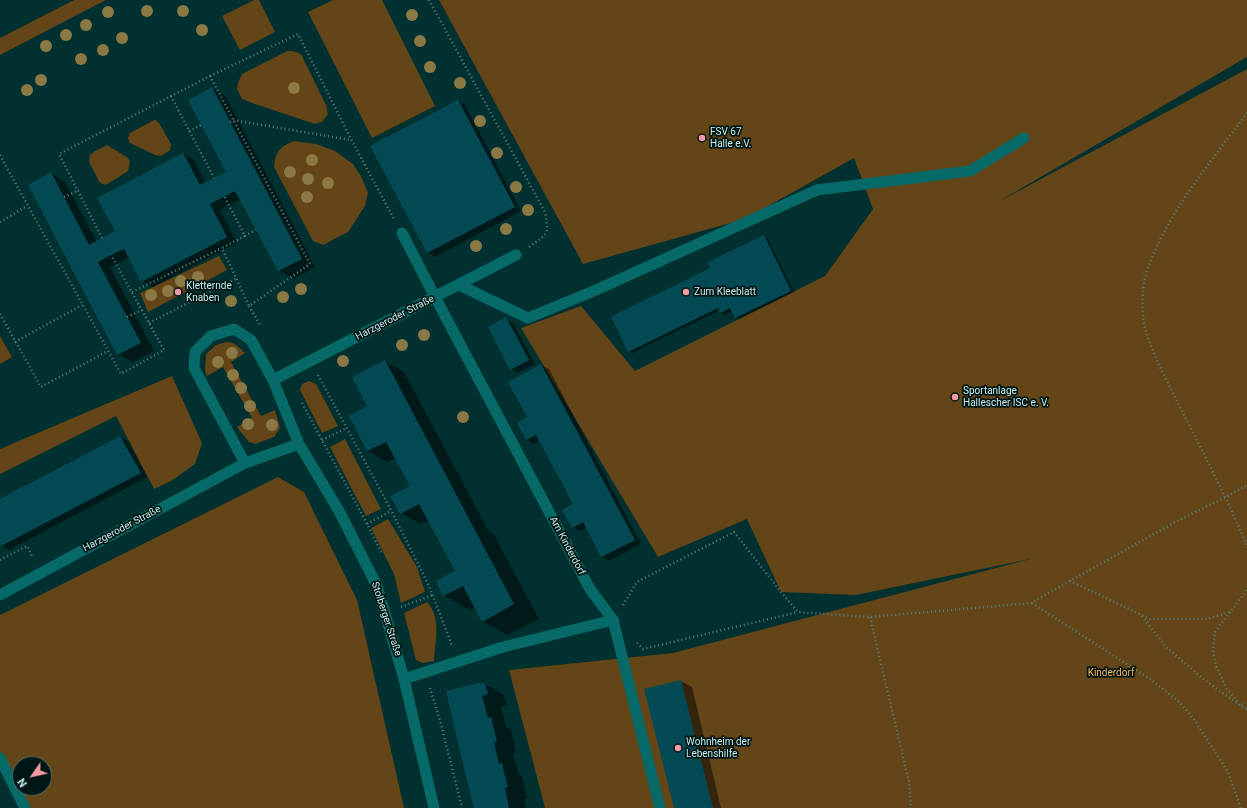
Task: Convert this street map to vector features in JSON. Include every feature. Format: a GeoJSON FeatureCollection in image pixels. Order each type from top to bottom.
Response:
{"type":"FeatureCollection","features":[{"type":"Feature","properties":{"kind":"street"},"geometry":{"type":"LineString","coordinates":[[459,284],[528,318],[596,290],[817,190],[970,171],[1024,138]]}},
{"type":"Feature","properties":{"kind":"street","name":"Am Kinderdorf"},"geometry":{"type":"LineString","coordinates":[[402,233],[590,589],[613,620],[660,808]]}},
{"type":"Feature","properties":{"kind":"street","name":"Harzgeroder Straße"},"geometry":{"type":"LineString","coordinates":[[273,380],[516,255]]}},
{"type":"Feature","properties":{"kind":"street"},"geometry":{"type":"LineString","coordinates":[[245,463],[194,368],[196,352],[211,336],[234,329],[251,340],[273,380],[299,444]]}},
{"type":"Feature","properties":{"kind":"street","name":"Harzgeroder Straße"},"geometry":{"type":"LineString","coordinates":[[0,595],[245,463],[299,444]]}},
{"type":"Feature","properties":{"kind":"street","name":"Stolberger Straße"},"geometry":{"type":"LineString","coordinates":[[299,444],[339,511],[377,586],[404,679],[434,808]]}},
{"type":"Feature","properties":{"kind":"street"},"geometry":{"type":"LineString","coordinates":[[404,679],[503,647],[613,620]]}},
{"type":"Feature","properties":{"kind":"street"},"geometry":{"type":"LineString","coordinates":[[0,758],[25,808]]}},
{"type":"Feature","properties":{"kind":"path"},"geometry":{"type":"LineString","coordinates":[[430,0],[545,212],[548,226],[545,236],[516,255]]}},
{"type":"Feature","properties":{"kind":"path"},"geometry":{"type":"LineString","coordinates":[[102,238],[79,190],[59,154],[210,76],[298,34],[352,140],[402,233]]}},
{"type":"Feature","properties":{"kind":"path"},"geometry":{"type":"LineString","coordinates":[[210,76],[231,121],[259,166],[310,264],[250,306],[222,248]]}},
{"type":"Feature","properties":{"kind":"path"},"geometry":{"type":"LineString","coordinates":[[171,96],[214,178]]}},
{"type":"Feature","properties":{"kind":"path"},"geometry":{"type":"LineString","coordinates":[[1247,113],[1178,208],[1155,252],[1146,276],[1143,292],[1143,315],[1145,328],[1152,348],[1226,497],[1247,545]]}},
{"type":"Feature","properties":{"kind":"path"},"geometry":{"type":"LineString","coordinates":[[231,121],[352,140]]}},
{"type":"Feature","properties":{"kind":"path"},"geometry":{"type":"LineString","coordinates":[[189,130],[201,125]]}},
{"type":"Feature","properties":{"kind":"path"},"geometry":{"type":"LineString","coordinates":[[0,155],[121,374],[164,350],[111,255]]}},
{"type":"Feature","properties":{"kind":"path"},"geometry":{"type":"LineString","coordinates":[[254,169],[259,166]]}},
{"type":"Feature","properties":{"kind":"path"},"geometry":{"type":"LineString","coordinates":[[64,197],[79,190]]}},
{"type":"Feature","properties":{"kind":"path"},"geometry":{"type":"LineString","coordinates":[[224,196],[245,236]]}},
{"type":"Feature","properties":{"kind":"path"},"geometry":{"type":"LineString","coordinates":[[0,222],[27,206]]}},
{"type":"Feature","properties":{"kind":"path"},"geometry":{"type":"LineString","coordinates":[[285,227],[289,225]]}},
{"type":"Feature","properties":{"kind":"path"},"geometry":{"type":"LineString","coordinates":[[132,292],[256,230]]}},
{"type":"Feature","properties":{"kind":"path"},"geometry":{"type":"LineString","coordinates":[[149,323],[237,278]]}},
{"type":"Feature","properties":{"kind":"path"},"geometry":{"type":"LineString","coordinates":[[16,342],[82,305]]}},
{"type":"Feature","properties":{"kind":"path"},"geometry":{"type":"LineString","coordinates":[[127,317],[142,310]]}},
{"type":"Feature","properties":{"kind":"path"},"geometry":{"type":"LineString","coordinates":[[0,314],[41,387],[108,351]]}},
{"type":"Feature","properties":{"kind":"path"},"geometry":{"type":"LineString","coordinates":[[310,361],[391,511],[433,595],[450,640],[455,662]]}},
{"type":"Feature","properties":{"kind":"path"},"geometry":{"type":"LineString","coordinates":[[322,440],[347,428]]}},
{"type":"Feature","properties":{"kind":"path"},"geometry":{"type":"LineString","coordinates":[[633,639],[643,649],[798,612],[870,617],[1031,603],[1179,520],[1247,485]]}},
{"type":"Feature","properties":{"kind":"path"},"geometry":{"type":"LineString","coordinates":[[367,524],[391,511]]}},
{"type":"Feature","properties":{"kind":"path"},"geometry":{"type":"LineString","coordinates":[[613,620],[637,582],[734,532],[798,612]]}},
{"type":"Feature","properties":{"kind":"path"},"geometry":{"type":"LineString","coordinates":[[0,560],[27,546],[41,573]]}},
{"type":"Feature","properties":{"kind":"path"},"geometry":{"type":"LineString","coordinates":[[1070,581],[1150,619],[1207,619],[1230,612]]}},
{"type":"Feature","properties":{"kind":"path"},"geometry":{"type":"LineString","coordinates":[[1241,706],[1226,688],[1216,666],[1213,651],[1215,632],[1247,590]]}},
{"type":"Feature","properties":{"kind":"path"},"geometry":{"type":"LineString","coordinates":[[400,608],[433,595]]}},
{"type":"Feature","properties":{"kind":"path"},"geometry":{"type":"LineString","coordinates":[[1031,603],[1150,679],[1178,701],[1193,718],[1228,772],[1241,808]]}},
{"type":"Feature","properties":{"kind":"path"},"geometry":{"type":"LineString","coordinates":[[1140,614],[1166,647],[1206,681],[1247,709]]}},
{"type":"Feature","properties":{"kind":"path"},"geometry":{"type":"LineString","coordinates":[[870,617],[909,782],[911,808]]}},
{"type":"Feature","properties":{"kind":"path"},"geometry":{"type":"LineString","coordinates":[[425,672],[441,724],[462,808]]}},
{"type":"Feature","properties":{"kind":"path"},"geometry":{"type":"LineString","coordinates":[[1241,706],[1247,701]]}},
{"type":"Feature","properties":{"kind":"green space"},"geometry":{"type":"Polygon","coordinates":[[[74,0],[106,0],[0,55],[0,38],[74,0]]]}},
{"type":"Feature","properties":{"kind":"green space"},"geometry":{"type":"Polygon","coordinates":[[[254,0],[259,0],[275,32],[240,50],[222,16],[254,0]]]}},
{"type":"Feature","properties":{"kind":"green space"},"geometry":{"type":"Polygon","coordinates":[[[333,0],[382,0],[435,106],[372,138],[308,12],[333,0]]]}},
{"type":"Feature","properties":{"kind":"green space","name":"Kinderdorf"},"geometry":{"type":"Polygon","coordinates":[[[439,0],[1247,0],[1247,57],[996,203],[1247,69],[1247,808],[545,808],[509,670],[673,653],[1030,559],[856,595],[781,592],[747,519],[658,557],[521,328],[581,306],[635,371],[825,276],[873,209],[854,158],[745,219],[583,264],[439,0]]]}},
{"type":"Feature","properties":{"kind":"green space"},"geometry":{"type":"Polygon","coordinates":[[[287,51],[293,51],[301,54],[326,105],[328,114],[322,122],[315,124],[252,103],[242,99],[237,89],[242,74],[287,51]]]}},
{"type":"Feature","properties":{"kind":"green space"},"geometry":{"type":"Polygon","coordinates":[[[154,120],[159,123],[171,144],[170,150],[161,156],[155,155],[130,143],[128,138],[130,133],[154,120]]]}},
{"type":"Feature","properties":{"kind":"green space"},"geometry":{"type":"Polygon","coordinates":[[[294,141],[316,144],[335,151],[353,164],[361,176],[368,193],[365,206],[348,232],[323,245],[313,241],[274,167],[279,150],[285,145],[294,141]]]}},
{"type":"Feature","properties":{"kind":"green space"},"geometry":{"type":"Polygon","coordinates":[[[107,145],[128,158],[130,162],[128,171],[106,185],[100,183],[89,162],[90,155],[107,145]]]}},
{"type":"Feature","properties":{"kind":"green space"},"geometry":{"type":"Polygon","coordinates":[[[219,256],[227,270],[148,312],[140,293],[219,256]]]}},
{"type":"Feature","properties":{"kind":"green space"},"geometry":{"type":"Polygon","coordinates":[[[0,336],[12,357],[0,364],[0,336]]]}},
{"type":"Feature","properties":{"kind":"green space"},"geometry":{"type":"Polygon","coordinates":[[[226,342],[234,343],[245,353],[231,362],[261,416],[275,410],[280,428],[274,437],[255,444],[249,442],[237,427],[252,418],[223,367],[207,376],[205,370],[206,354],[216,345],[226,342]]]}},
{"type":"Feature","properties":{"kind":"green space"},"geometry":{"type":"Polygon","coordinates":[[[172,376],[202,443],[195,464],[171,481],[154,489],[116,416],[0,474],[0,449],[172,376]]]}},
{"type":"Feature","properties":{"kind":"green space"},"geometry":{"type":"Polygon","coordinates":[[[309,381],[316,384],[338,426],[322,433],[300,390],[302,384],[309,381]]]}},
{"type":"Feature","properties":{"kind":"green space"},"geometry":{"type":"Polygon","coordinates":[[[345,439],[381,509],[366,516],[330,447],[345,439]]]}},
{"type":"Feature","properties":{"kind":"green space"},"geometry":{"type":"Polygon","coordinates":[[[278,477],[304,492],[357,600],[404,808],[28,808],[22,796],[52,796],[52,756],[12,756],[12,776],[0,752],[0,615],[278,477]]]}},
{"type":"Feature","properties":{"kind":"green space"},"geometry":{"type":"Polygon","coordinates":[[[388,519],[417,567],[425,592],[401,603],[394,574],[371,528],[388,519]]]}},
{"type":"Feature","properties":{"kind":"green space"},"geometry":{"type":"Polygon","coordinates":[[[427,602],[435,615],[436,638],[434,661],[423,663],[416,660],[404,613],[427,602]]]}},
{"type":"Feature","properties":{"kind":"building"},"geometry":{"type":"Polygon","coordinates":[[[212,87],[302,259],[278,271],[235,191],[210,204],[227,237],[141,282],[124,249],[111,255],[98,262],[141,343],[117,355],[28,185],[51,172],[89,245],[115,231],[97,198],[183,153],[200,185],[226,172],[188,100],[212,87]]]}},
{"type":"Feature","properties":{"kind":"building"},"geometry":{"type":"Polygon","coordinates":[[[458,100],[515,207],[427,253],[370,146],[458,100]]]}},
{"type":"Feature","properties":{"kind":"building"},"geometry":{"type":"Polygon","coordinates":[[[764,235],[791,291],[735,318],[730,308],[720,313],[718,308],[628,352],[611,317],[710,268],[708,262],[764,235]]]}},
{"type":"Feature","properties":{"kind":"building"},"geometry":{"type":"Polygon","coordinates":[[[506,317],[529,360],[510,370],[488,327],[506,317]]]}},
{"type":"Feature","properties":{"kind":"building"},"geometry":{"type":"Polygon","coordinates":[[[385,360],[514,604],[482,622],[463,586],[443,596],[436,581],[455,571],[419,504],[400,514],[390,496],[410,486],[386,442],[367,451],[349,416],[367,406],[352,377],[385,360]]]}},
{"type":"Feature","properties":{"kind":"building"},"geometry":{"type":"Polygon","coordinates":[[[541,364],[635,540],[601,557],[583,522],[572,528],[562,510],[573,504],[536,435],[526,440],[517,423],[527,417],[508,382],[541,364]]]}},
{"type":"Feature","properties":{"kind":"building"},"geometry":{"type":"Polygon","coordinates":[[[120,436],[141,473],[1,546],[0,499],[120,436]]]}},
{"type":"Feature","properties":{"kind":"building","name":"Wohnheim der Lebenshilfe"},"geometry":{"type":"Polygon","coordinates":[[[681,680],[713,808],[674,808],[644,689],[681,680]]]}},
{"type":"Feature","properties":{"kind":"building"},"geometry":{"type":"Polygon","coordinates":[[[479,683],[485,683],[488,694],[482,696],[488,718],[491,717],[497,741],[494,742],[499,764],[502,763],[508,787],[505,788],[509,808],[474,808],[468,785],[446,691],[479,683]]]}},
{"type":"Feature","properties":{"kind":"place","name":"FSV 67 Halle e.V."},"geometry":{"type":"Point","coordinates":[702,138]}},
{"type":"Feature","properties":{"kind":"place","name":"Kletternde Knaben"},"geometry":{"type":"Point","coordinates":[178,292]}},
{"type":"Feature","properties":{"kind":"place","name":"Zum Kleeblatt"},"geometry":{"type":"Point","coordinates":[686,292]}},
{"type":"Feature","properties":{"kind":"place","name":"Sportanlage Hallescher ISC e. V."},"geometry":{"type":"Point","coordinates":[955,397]}},
{"type":"Feature","properties":{"kind":"place","name":"Wohnheim der Lebenshilfe"},"geometry":{"type":"Point","coordinates":[678,748]}}]}
